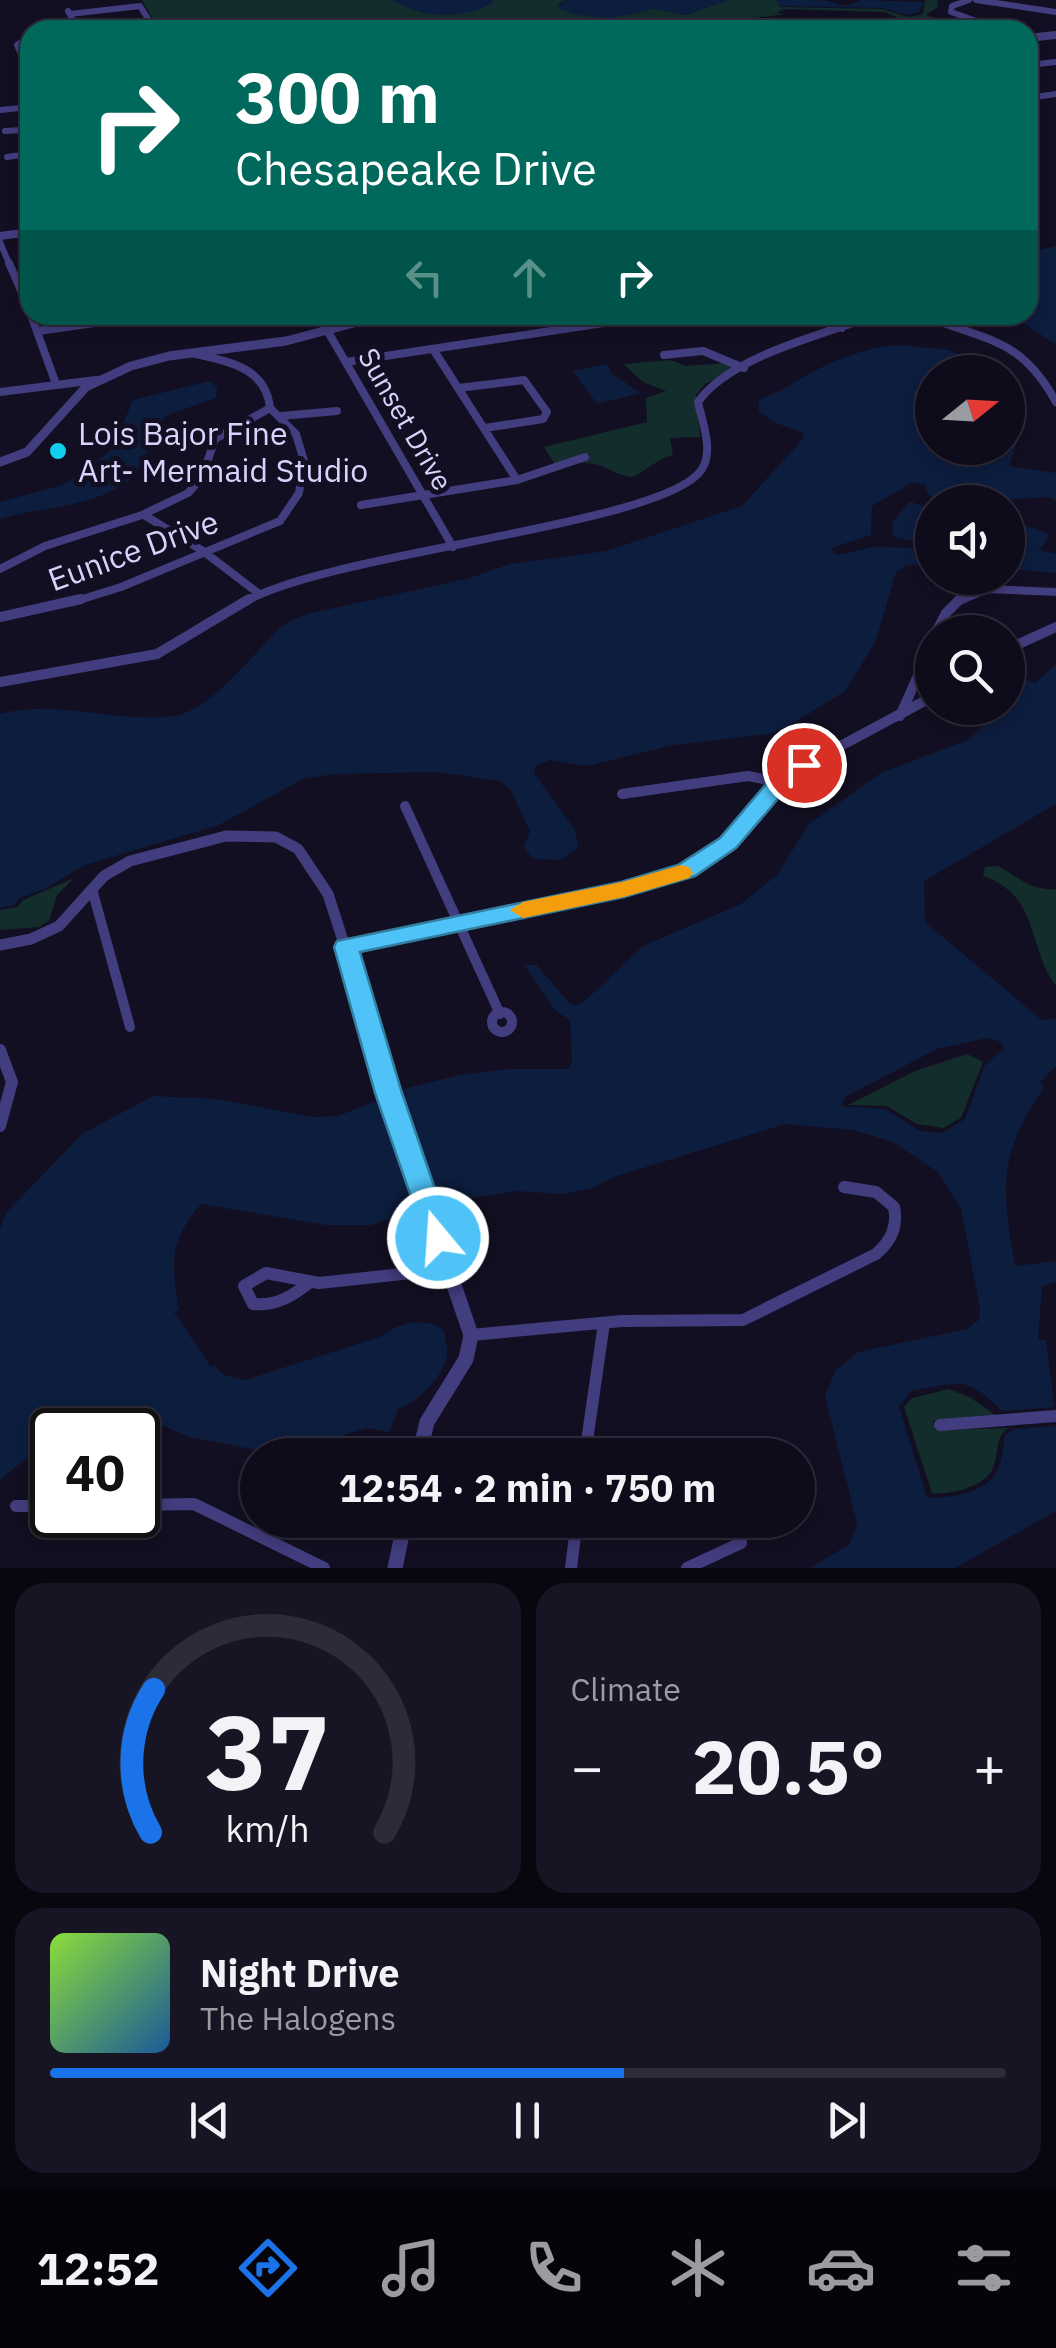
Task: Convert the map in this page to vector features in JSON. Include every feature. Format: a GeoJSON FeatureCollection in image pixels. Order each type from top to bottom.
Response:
{"type":"FeatureCollection","features":[{"type":"Feature","properties":{"kind":"street"},"geometry":{"type":"LineString","coordinates":[[972,20],[950,12],[952,6],[972,0],[1056,12]]}},
{"type":"Feature","properties":{"kind":"street"},"geometry":{"type":"LineString","coordinates":[[73,20],[69,12],[140,6],[149,20]]}},
{"type":"Feature","properties":{"kind":"street"},"geometry":{"type":"LineString","coordinates":[[5,131],[20,130]]}},
{"type":"Feature","properties":{"kind":"street"},"geometry":{"type":"LineString","coordinates":[[8,156],[20,156]]}},
{"type":"Feature","properties":{"kind":"street"},"geometry":{"type":"LineString","coordinates":[[0,239],[20,287]]}},
{"type":"Feature","properties":{"kind":"street"},"geometry":{"type":"LineString","coordinates":[[36,325],[56,384]]}},
{"type":"Feature","properties":{"kind":"street"},"geometry":{"type":"LineString","coordinates":[[38,331],[80,325]]}},
{"type":"Feature","properties":{"kind":"street","name":"Sunset Drive"},"geometry":{"type":"LineString","coordinates":[[324,325],[453,547]]}},
{"type":"Feature","properties":{"kind":"street"},"geometry":{"type":"LineString","coordinates":[[0,392],[96,380],[151,360],[265,345],[346,325]]}},
{"type":"Feature","properties":{"kind":"street"},"geometry":{"type":"LineString","coordinates":[[346,362],[592,325]]}},
{"type":"Feature","properties":{"kind":"street"},"geometry":{"type":"LineString","coordinates":[[838,325],[842,328]]}},
{"type":"Feature","properties":{"kind":"street"},"geometry":{"type":"LineString","coordinates":[[1,680],[132,662],[180,643],[258,592],[334,569],[601,514],[691,479],[704,468],[708,454],[699,396],[708,385],[796,343],[850,325]]}},
{"type":"Feature","properties":{"kind":"street"},"geometry":{"type":"LineString","coordinates":[[954,325],[1022,354],[1038,368],[1056,402]]}},
{"type":"Feature","properties":{"kind":"street"},"geometry":{"type":"LineString","coordinates":[[433,350],[517,480]]}},
{"type":"Feature","properties":{"kind":"street"},"geometry":{"type":"LineString","coordinates":[[664,356],[703,351],[744,368]]}},
{"type":"Feature","properties":{"kind":"street"},"geometry":{"type":"LineString","coordinates":[[196,354],[254,372],[268,386],[270,408],[281,416],[337,411]]}},
{"type":"Feature","properties":{"kind":"street"},"geometry":{"type":"LineString","coordinates":[[0,462],[27,452],[96,380]]}},
{"type":"Feature","properties":{"kind":"street"},"geometry":{"type":"LineString","coordinates":[[458,388],[524,380],[547,412],[543,419],[484,428]]}},
{"type":"Feature","properties":{"kind":"street"},"geometry":{"type":"LineString","coordinates":[[0,569],[30,553],[144,515],[189,492],[204,473],[217,438],[270,408]]}},
{"type":"Feature","properties":{"kind":"street","name":"Eunice Drive"},"geometry":{"type":"LineString","coordinates":[[0,618],[109,591],[280,520],[295,502],[304,466],[298,438],[281,416]]}},
{"type":"Feature","properties":{"kind":"street"},"geometry":{"type":"LineString","coordinates":[[362,505],[517,480],[585,457]]}},
{"type":"Feature","properties":{"kind":"street"},"geometry":{"type":"LineString","coordinates":[[144,515],[204,550],[258,592]]}},
{"type":"Feature","properties":{"kind":"street"},"geometry":{"type":"LineString","coordinates":[[945,615],[982,589],[1005,585],[1056,592]]}},
{"type":"Feature","properties":{"kind":"street"},"geometry":{"type":"LineString","coordinates":[[1025,643],[1056,627]]}},
{"type":"Feature","properties":{"kind":"street"},"geometry":{"type":"LineString","coordinates":[[900,716],[915,679]]}},
{"type":"Feature","properties":{"kind":"street"},"geometry":{"type":"LineString","coordinates":[[346,947],[624,889],[687,870],[728,843],[775,788],[830,750],[915,707]]}},
{"type":"Feature","properties":{"kind":"street"},"geometry":{"type":"LineString","coordinates":[[622,794],[748,776],[775,788]]}},
{"type":"Feature","properties":{"kind":"street"},"geometry":{"type":"LineString","coordinates":[[405,806],[452,898],[458,924],[500,1014]]}},
{"type":"Feature","properties":{"kind":"street"},"geometry":{"type":"LineString","coordinates":[[0,944],[30,940],[59,926],[110,870],[142,857],[228,836],[275,837],[297,848],[312,866],[346,947],[389,1093],[471,1334],[466,1360],[428,1422],[424,1438]]}},
{"type":"Feature","properties":{"kind":"street"},"geometry":{"type":"LineString","coordinates":[[92,889],[130,1027]]}},
{"type":"Feature","properties":{"kind":"street"},"geometry":{"type":"LineString","coordinates":[[0,1050],[12,1082],[0,1126]]}},
{"type":"Feature","properties":{"kind":"street"},"geometry":{"type":"LineString","coordinates":[[471,1334],[604,1322],[743,1320],[876,1254],[894,1235],[894,1207],[876,1192],[844,1187]]}},
{"type":"Feature","properties":{"kind":"street"},"geometry":{"type":"LineString","coordinates":[[309,1283],[448,1268]]}},
{"type":"Feature","properties":{"kind":"street"},"geometry":{"type":"LineString","coordinates":[[588,1438],[604,1322]]}},
{"type":"Feature","properties":{"kind":"street"},"geometry":{"type":"LineString","coordinates":[[940,1425],[1056,1416]]}},
{"type":"Feature","properties":{"kind":"street"},"geometry":{"type":"LineString","coordinates":[[160,1505],[194,1504],[324,1568]]}},
{"type":"Feature","properties":{"kind":"street"},"geometry":{"type":"LineString","coordinates":[[16,1506],[30,1506]]}},
{"type":"Feature","properties":{"kind":"street"},"geometry":{"type":"LineString","coordinates":[[395,1568],[401,1538]]}},
{"type":"Feature","properties":{"kind":"street"},"geometry":{"type":"LineString","coordinates":[[571,1568],[575,1538]]}},
{"type":"Feature","properties":{"kind":"street"},"geometry":{"type":"LineString","coordinates":[[686,1568],[741,1543]]}},
{"type":"Feature","properties":{"kind":"green space"},"geometry":{"type":"Polygon","coordinates":[[[142,0],[565,0],[557,5],[655,9],[685,15],[728,0],[777,0],[780,7],[882,9],[909,17],[923,14],[925,0],[938,0],[937,8],[926,15],[941,20],[903,20],[885,12],[783,9],[777,13],[785,14],[741,20],[153,20],[142,0]]]}},
{"type":"Feature","properties":{"kind":"green space"},"geometry":{"type":"Polygon","coordinates":[[[671,360],[686,366],[727,363],[736,370],[705,384],[696,395],[700,437],[670,438],[673,455],[634,477],[594,464],[575,463],[589,457],[585,455],[556,466],[544,447],[647,422],[646,398],[666,391],[643,382],[623,364],[671,360]]]}},
{"type":"Feature","properties":{"kind":"green space"},"geometry":{"type":"Polygon","coordinates":[[[998,866],[1032,886],[1056,889],[1056,986],[1024,909],[1001,885],[983,876],[985,867],[998,866]]]}},
{"type":"Feature","properties":{"kind":"green space"},"geometry":{"type":"Polygon","coordinates":[[[74,878],[57,895],[49,921],[39,927],[0,930],[0,910],[17,907],[23,900],[74,878]]]}},
{"type":"Feature","properties":{"kind":"green space"},"geometry":{"type":"Polygon","coordinates":[[[967,1054],[983,1062],[961,1118],[943,1128],[917,1124],[887,1106],[848,1105],[915,1071],[967,1054]]]}},
{"type":"Feature","properties":{"kind":"green space"},"geometry":{"type":"Polygon","coordinates":[[[949,1389],[997,1416],[933,1421],[935,1430],[1008,1428],[1000,1437],[994,1466],[986,1478],[964,1489],[932,1493],[904,1407],[912,1398],[949,1389]]]}},
{"type":"Feature","properties":{"kind":"water"},"geometry":{"type":"Polygon","coordinates":[[[393,0],[494,3],[470,12],[444,15],[418,11],[393,0]]]}},
{"type":"Feature","properties":{"kind":"water"},"geometry":{"type":"Polygon","coordinates":[[[565,0],[728,0],[685,15],[654,9],[611,18],[557,8],[565,0]]]}},
{"type":"Feature","properties":{"kind":"water"},"geometry":{"type":"Polygon","coordinates":[[[777,0],[823,0],[846,6],[861,0],[923,2],[919,13],[907,15],[881,8],[780,6],[777,0]]]}},
{"type":"Feature","properties":{"kind":"water"},"geometry":{"type":"Polygon","coordinates":[[[1056,246],[1056,344],[1025,325],[1038,325],[1038,250],[1056,246]]]}},
{"type":"Feature","properties":{"kind":"water"},"geometry":{"type":"Polygon","coordinates":[[[898,345],[948,350],[959,355],[915,355],[915,465],[1009,465],[1056,473],[1056,501],[1048,497],[1025,499],[1025,485],[913,482],[872,506],[871,535],[831,548],[837,555],[874,547],[915,548],[915,566],[896,572],[876,641],[845,691],[769,734],[674,745],[586,766],[550,760],[536,765],[534,773],[575,830],[578,848],[560,860],[533,859],[524,847],[530,831],[510,789],[500,781],[438,772],[334,774],[303,779],[219,825],[82,866],[47,888],[20,898],[15,905],[0,908],[0,714],[44,709],[131,717],[175,716],[203,704],[283,626],[307,614],[470,578],[510,564],[606,551],[742,506],[803,439],[803,433],[759,412],[759,401],[840,359],[898,345]]]}},
{"type":"Feature","properties":{"kind":"water"},"geometry":{"type":"Polygon","coordinates":[[[607,364],[611,373],[641,393],[597,404],[573,371],[607,364]]]}},
{"type":"Feature","properties":{"kind":"water"},"geometry":{"type":"Polygon","coordinates":[[[210,381],[217,388],[216,398],[165,416],[133,477],[119,487],[87,500],[0,519],[0,502],[63,485],[113,448],[133,400],[210,381]]]}},
{"type":"Feature","properties":{"kind":"water"},"geometry":{"type":"Polygon","coordinates":[[[909,502],[915,503],[915,540],[892,534],[893,522],[909,502]]]}},
{"type":"Feature","properties":{"kind":"water"},"geometry":{"type":"Polygon","coordinates":[[[1025,525],[1047,533],[1047,541],[1039,550],[1056,554],[1056,573],[1025,570],[1025,525]]]}},
{"type":"Feature","properties":{"kind":"water"},"geometry":{"type":"Polygon","coordinates":[[[1056,664],[1056,804],[924,881],[925,922],[1042,1020],[1056,1018],[1056,1066],[1040,1083],[1045,1086],[1011,1152],[1006,1192],[1015,1266],[1056,1261],[1056,1282],[1042,1286],[1038,1339],[1046,1340],[1054,1407],[1002,1411],[970,1386],[952,1384],[911,1391],[899,1407],[927,1497],[964,1494],[982,1487],[999,1466],[1005,1435],[1014,1429],[1056,1426],[1056,1511],[955,1568],[810,1568],[850,1544],[857,1523],[825,1396],[836,1370],[858,1352],[967,1329],[979,1320],[980,1309],[961,1209],[938,1172],[893,1142],[853,1130],[785,1124],[614,1177],[593,1188],[563,1194],[516,1191],[450,1201],[371,1225],[326,1225],[201,1204],[183,1230],[175,1253],[179,1310],[174,1312],[211,1367],[245,1380],[383,1336],[405,1324],[421,1322],[444,1331],[447,1355],[436,1379],[399,1408],[389,1432],[368,1428],[334,1438],[240,1438],[240,1447],[189,1437],[160,1424],[160,1408],[30,1408],[30,1455],[0,1480],[0,1229],[6,1213],[82,1134],[153,1096],[217,1099],[312,1117],[338,1116],[408,1088],[460,1075],[509,1069],[568,1069],[572,1062],[570,1020],[555,1010],[524,965],[537,965],[569,1003],[575,1006],[584,1002],[643,946],[741,904],[777,875],[809,824],[881,773],[970,739],[984,725],[1025,725],[1025,679],[1035,683],[1056,664]],[[987,1038],[937,1049],[845,1097],[841,1106],[885,1109],[920,1131],[942,1133],[965,1119],[985,1065],[1004,1049],[1001,1042],[987,1038]]]}},
{"type":"Feature","properties":{"kind":"slow traffic"},"geometry":{"type":"LineString","coordinates":[[523,910],[681,873]]}},
{"type":"Feature","properties":{"kind":"place","name":"Lois Bajor Fine Art- Mermaid Studio"},"geometry":{"type":"Point","coordinates":[58,451]}},
{"type":"Feature","properties":{"kind":"route"},"geometry":{"type":"LineString","coordinates":[[438,1238],[389,1093],[346,947],[624,889],[687,870],[728,843],[775,788],[804,765]]}}]}
